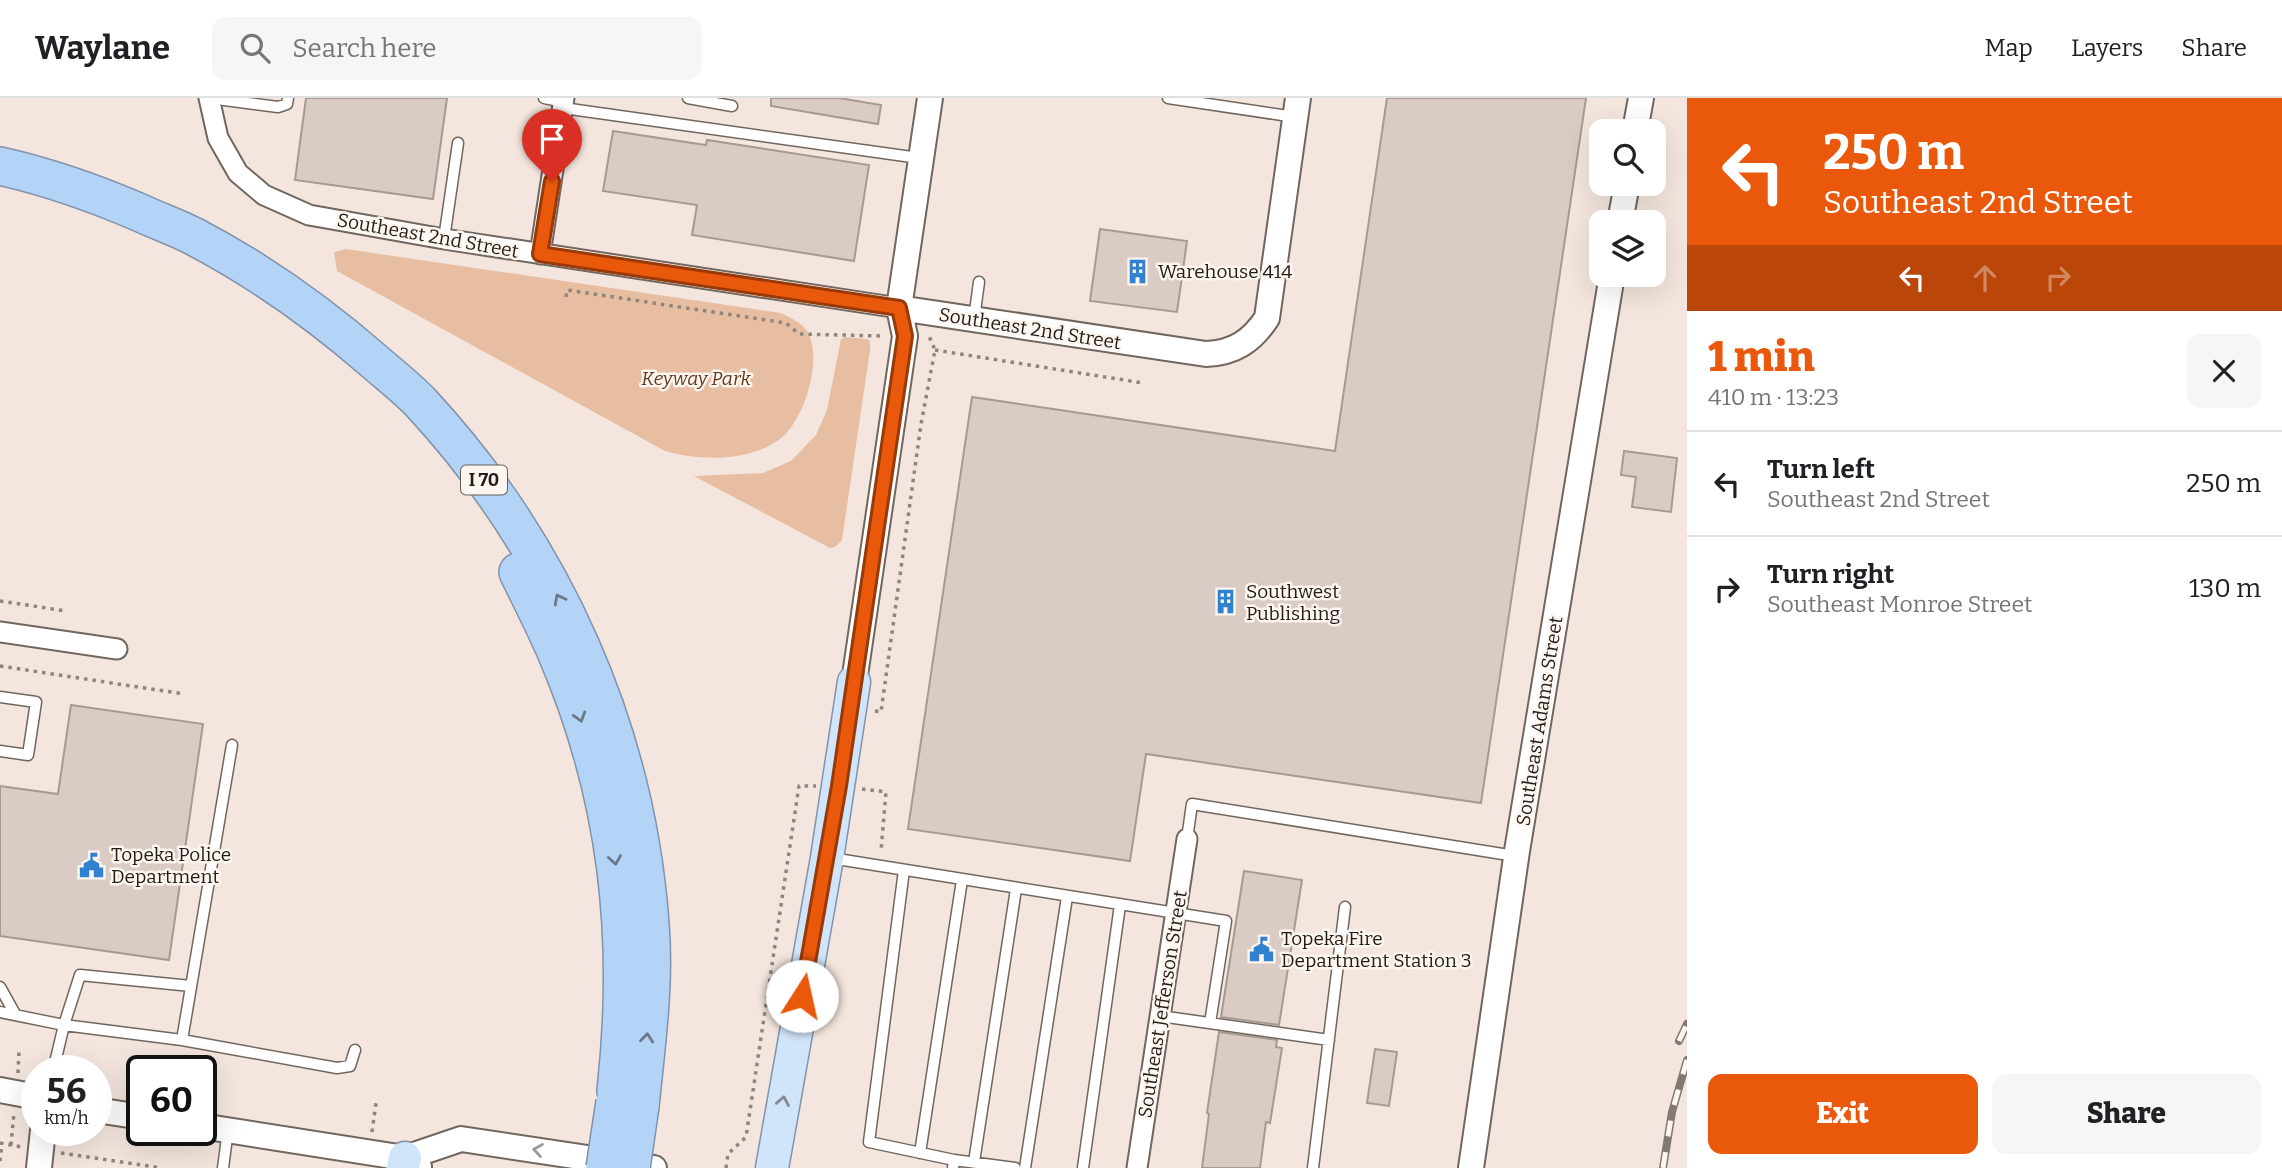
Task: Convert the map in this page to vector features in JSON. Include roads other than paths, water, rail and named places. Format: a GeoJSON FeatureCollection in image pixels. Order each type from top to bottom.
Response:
{"type":"FeatureCollection","features":[{"type":"Feature","properties":{"kind":"highway","name":"I 70"},"geometry":{"type":"LineString","coordinates":[[0,166],[117,202],[194,237],[283,288],[335,339]]}},
{"type":"Feature","properties":{"kind":"highway","name":"I 70"},"geometry":{"type":"LineString","coordinates":[[0,188],[92,215],[157,240],[335,339],[421,402],[502,503],[531,547],[566,613],[572,657],[617,743],[617,870],[623,945],[631,1168]]}},
{"type":"Feature","properties":{"kind":"highway","name":"I 70"},"geometry":{"type":"LineString","coordinates":[[605,1168],[627,1104]]}},
{"type":"Feature","properties":{"kind":"main road"},"geometry":{"type":"LineString","coordinates":[[772,1168],[827,858],[854,682]]}},
{"type":"Feature","properties":{"kind":"street","name":"Southeast 2nd Street"},"geometry":{"type":"LineString","coordinates":[[209,98],[218,138],[238,173],[264,195],[309,215],[443,239],[1206,354],[1222,353],[1247,341],[1267,318],[1296,108]]}},
{"type":"Feature","properties":{"kind":"street"},"geometry":{"type":"LineString","coordinates":[[854,682],[905,336],[899,308],[930,98]]}},
{"type":"Feature","properties":{"kind":"street"},"geometry":{"type":"LineString","coordinates":[[1637,119],[1641,98]]}},
{"type":"Feature","properties":{"kind":"street"},"geometry":{"type":"LineString","coordinates":[[540,254],[559,101]]}},
{"type":"Feature","properties":{"kind":"street","name":"Southeast Adams Street"},"geometry":{"type":"LineString","coordinates":[[1471,1168],[1516,857],[1610,287]]}},
{"type":"Feature","properties":{"kind":"street"},"geometry":{"type":"LineString","coordinates":[[0,632],[117,649]]}},
{"type":"Feature","properties":{"kind":"street","name":"Southeast Jefferson Street"},"geometry":{"type":"LineString","coordinates":[[1137,1168],[1187,839]]}},
{"type":"Feature","properties":{"kind":"street"},"geometry":{"type":"LineString","coordinates":[[0,1090],[21,1094]]}},
{"type":"Feature","properties":{"kind":"street"},"geometry":{"type":"LineString","coordinates":[[217,1128],[410,1165],[460,1139],[654,1168]]}},
{"type":"Feature","properties":{"kind":"lane"},"geometry":{"type":"LineString","coordinates":[[209,98],[278,107],[287,104],[288,98]]}},
{"type":"Feature","properties":{"kind":"lane"},"geometry":{"type":"LineString","coordinates":[[688,98],[732,106]]}},
{"type":"Feature","properties":{"kind":"lane"},"geometry":{"type":"LineString","coordinates":[[1168,98],[1296,108]]}},
{"type":"Feature","properties":{"kind":"lane"},"geometry":{"type":"LineString","coordinates":[[559,101],[921,158]]}},
{"type":"Feature","properties":{"kind":"lane"},"geometry":{"type":"LineString","coordinates":[[443,239],[458,143]]}},
{"type":"Feature","properties":{"kind":"lane"},"geometry":{"type":"LineString","coordinates":[[974,319],[979,282]]}},
{"type":"Feature","properties":{"kind":"lane"},"geometry":{"type":"LineString","coordinates":[[0,697],[36,702],[28,755],[0,751]]}},
{"type":"Feature","properties":{"kind":"lane"},"geometry":{"type":"LineString","coordinates":[[182,1040],[232,745]]}},
{"type":"Feature","properties":{"kind":"lane"},"geometry":{"type":"LineString","coordinates":[[1187,839],[1192,804],[1516,857]]}},
{"type":"Feature","properties":{"kind":"lane"},"geometry":{"type":"LineString","coordinates":[[827,858],[1226,921],[1210,1023]]}},
{"type":"Feature","properties":{"kind":"lane"},"geometry":{"type":"LineString","coordinates":[[904,870],[869,1142],[920,1153],[953,1164],[974,1162],[1015,1168]]}},
{"type":"Feature","properties":{"kind":"lane"},"geometry":{"type":"LineString","coordinates":[[920,1153],[962,880]]}},
{"type":"Feature","properties":{"kind":"lane"},"geometry":{"type":"LineString","coordinates":[[974,1162],[1016,888]]}},
{"type":"Feature","properties":{"kind":"lane"},"geometry":{"type":"LineString","coordinates":[[1025,1168],[1067,897]]}},
{"type":"Feature","properties":{"kind":"lane"},"geometry":{"type":"LineString","coordinates":[[1083,1168],[1120,905]]}},
{"type":"Feature","properties":{"kind":"lane"},"geometry":{"type":"LineString","coordinates":[[1313,1168],[1345,907]]}},
{"type":"Feature","properties":{"kind":"lane"},"geometry":{"type":"LineString","coordinates":[[57,1055],[80,975],[191,986]]}},
{"type":"Feature","properties":{"kind":"lane"},"geometry":{"type":"LineString","coordinates":[[0,987],[15,1014]]}},
{"type":"Feature","properties":{"kind":"lane"},"geometry":{"type":"LineString","coordinates":[[0,1012],[64,1025],[182,1040],[337,1068],[351,1066],[355,1050]]}},
{"type":"Feature","properties":{"kind":"lane"},"geometry":{"type":"LineString","coordinates":[[1160,1016],[1329,1040]]}},
{"type":"Feature","properties":{"kind":"lane"},"geometry":{"type":"LineString","coordinates":[[223,1168],[228,1130]]}},
{"type":"Feature","properties":{"kind":"railway"},"geometry":{"type":"LineString","coordinates":[[1679,1041],[1687,1024]]}},
{"type":"Feature","properties":{"kind":"railway"},"geometry":{"type":"LineString","coordinates":[[1663,1168],[1672,1112],[1687,1060]]}},
{"type":"Feature","properties":{"kind":"place","name":"Warehouse 414"},"geometry":{"type":"Point","coordinates":[1138,271]}},
{"type":"Feature","properties":{"kind":"place","name":"Southwest Publishing"},"geometry":{"type":"Point","coordinates":[1226,602]}},
{"type":"Feature","properties":{"kind":"place","name":"Topeka Police Department"},"geometry":{"type":"Point","coordinates":[91,865]}},
{"type":"Feature","properties":{"kind":"place","name":"Topeka Fire Department Station 3"},"geometry":{"type":"Point","coordinates":[1261,949]}},
{"type":"Feature","properties":{"kind":"park label","name":"Keyway Park"},"geometry":{"type":"Point","coordinates":[696,378]}}]}
